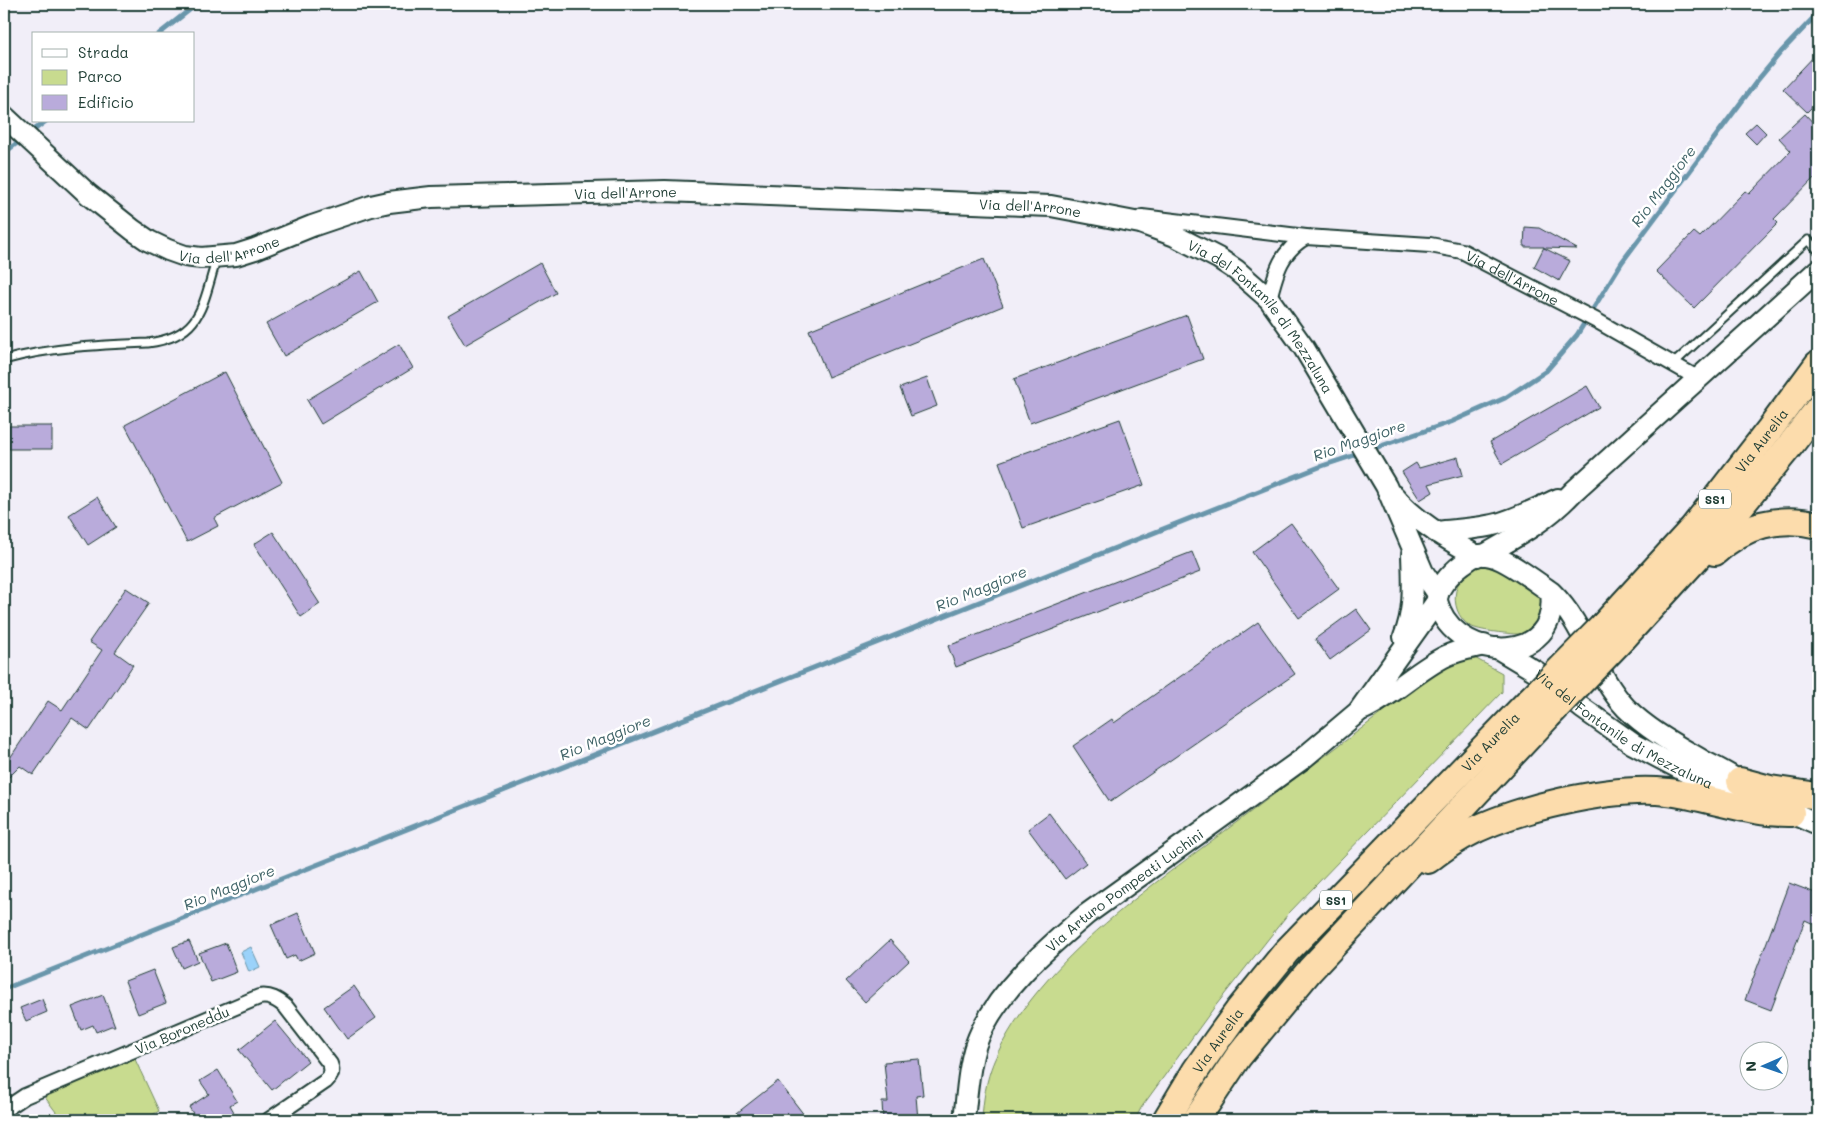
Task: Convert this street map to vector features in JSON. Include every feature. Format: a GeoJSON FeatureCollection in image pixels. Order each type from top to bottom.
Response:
{"type":"FeatureCollection","features":[{"type":"Feature","properties":{"kind":"highway","name":"Via Aurelia"},"geometry":{"type":"LineString","coordinates":[[1166,1120],[1216,1040],[1286,952],[1540,707],[1613,631],[1770,429],[1818,364]]}},
{"type":"Feature","properties":{"kind":"highway","name":"Via Aurelia"},"geometry":{"type":"LineString","coordinates":[[1613,631],[1644,615],[1713,540],[1818,409]]}},
{"type":"Feature","properties":{"kind":"highway"},"geometry":{"type":"LineString","coordinates":[[1644,615],[1657,615],[1711,556],[1728,541],[1744,531],[1754,526],[1779,521],[1818,525]]}},
{"type":"Feature","properties":{"kind":"highway","name":"Via Aurelia"},"geometry":{"type":"LineString","coordinates":[[1196,1120],[1238,1057],[1262,1026],[1540,707]]}},
{"type":"Feature","properties":{"kind":"highway"},"geometry":{"type":"LineString","coordinates":[[1748,789],[1770,789],[1818,796]]}},
{"type":"Feature","properties":{"kind":"highway"},"geometry":{"type":"LineString","coordinates":[[1340,937],[1360,927],[1417,869],[1437,853],[1463,836],[1512,816],[1578,798],[1641,790],[1681,794],[1773,813],[1791,813]]}},
{"type":"Feature","properties":{"kind":"street","name":"Via dell'Arrone"},"geometry":{"type":"LineString","coordinates":[[10,120],[89,195],[133,230],[149,241],[186,256],[217,258],[236,255],[256,250],[312,226],[371,206],[431,197],[665,191],[1051,206],[1084,212],[1306,236],[1430,245],[1462,251],[1599,322],[1699,379]]}},
{"type":"Feature","properties":{"kind":"street","name":"Via del Fontanile di Mezzaluna"},"geometry":{"type":"LineString","coordinates":[[1084,212],[1140,222],[1198,246],[1236,270],[1269,298],[1304,348],[1384,483],[1423,572],[1437,597]]}},
{"type":"Feature","properties":{"kind":"street"},"geometry":{"type":"LineString","coordinates":[[1269,298],[1283,257],[1292,246],[1306,236]]}},
{"type":"Feature","properties":{"kind":"street"},"geometry":{"type":"LineString","coordinates":[[1482,555],[1519,570],[1551,592],[1552,612],[1547,626],[1538,637],[1522,646],[1490,647],[1470,640],[1454,629],[1445,619],[1437,597],[1455,572],[1464,563],[1527,532],[1545,519],[1818,270]]}},
{"type":"Feature","properties":{"kind":"street","name":"Via del Fontanile di Mezzaluna"},"geometry":{"type":"LineString","coordinates":[[1384,483],[1402,505],[1436,532],[1482,555]]}},
{"type":"Feature","properties":{"kind":"street"},"geometry":{"type":"LineString","coordinates":[[1436,532],[1481,528],[1504,522],[1574,491]]}},
{"type":"Feature","properties":{"kind":"street","name":"Via Arturo Pompeati Luchini"},"geometry":{"type":"LineString","coordinates":[[1389,669],[1409,625],[1411,616],[1413,595],[1411,546]]}},
{"type":"Feature","properties":{"kind":"street","name":"Via del Fontanile di Mezzaluna"},"geometry":{"type":"LineString","coordinates":[[1551,592],[1570,612],[1602,675],[1626,707],[1655,732],[1675,745],[1791,813],[1818,824]]}},
{"type":"Feature","properties":{"kind":"street","name":"Via Arturo Pompeati Luchini"},"geometry":{"type":"LineString","coordinates":[[964,1120],[970,1071],[980,1035],[994,1010],[1023,974],[1057,940],[1087,914],[1301,760],[1358,712],[1437,597]]}},
{"type":"Feature","properties":{"kind":"street","name":"Via del Fontanile di Mezzaluna"},"geometry":{"type":"LineString","coordinates":[[1490,647],[1537,672],[1582,708],[1634,744],[1704,780],[1736,794],[1748,789]]}},
{"type":"Feature","properties":{"kind":"street","name":"Via Arturo Pompeati Luchini"},"geometry":{"type":"LineString","coordinates":[[1358,712],[1379,702],[1440,659],[1458,652],[1490,647]]}},
{"type":"Feature","properties":{"kind":"street","name":"Via Boroneddu"},"geometry":{"type":"LineString","coordinates":[[4,1110],[25,1096],[265,996],[278,1000],[286,1007],[330,1064],[331,1074],[326,1081],[269,1120]]}},
{"type":"Feature","properties":{"kind":"lane"},"geometry":{"type":"LineString","coordinates":[[1674,364],[1808,240],[1818,250]]}},
{"type":"Feature","properties":{"kind":"lane"},"geometry":{"type":"LineString","coordinates":[[4,360],[68,347],[161,341],[179,335],[190,326],[197,316],[217,258]]}},
{"type":"Feature","properties":{"kind":"green space"},"geometry":{"type":"Polygon","coordinates":[[[1484,566],[1516,576],[1531,584],[1541,600],[1541,612],[1532,628],[1515,634],[1492,632],[1474,628],[1462,619],[1457,610],[1455,600],[1459,581],[1473,568],[1484,566]]]}},
{"type":"Feature","properties":{"kind":"green space"},"geometry":{"type":"Polygon","coordinates":[[[1471,656],[1502,673],[1502,692],[1288,914],[1213,1009],[1141,1108],[1135,1120],[982,1120],[985,1090],[994,1061],[1014,1024],[1040,989],[1071,955],[1105,924],[1179,865],[1439,669],[1471,656]]]}},
{"type":"Feature","properties":{"kind":"green space"},"geometry":{"type":"Polygon","coordinates":[[[133,1055],[159,1111],[144,1120],[62,1120],[44,1096],[133,1055]]]}},
{"type":"Feature","properties":{"kind":"water"},"geometry":{"type":"Polygon","coordinates":[[[251,947],[260,967],[249,972],[241,952],[251,947]]]}},
{"type":"Feature","properties":{"kind":"building"},"geometry":{"type":"Polygon","coordinates":[[[1818,52],[1818,101],[1807,112],[1783,89],[1818,52]]]}},
{"type":"Feature","properties":{"kind":"building"},"geometry":{"type":"Polygon","coordinates":[[[1805,114],[1818,128],[1818,174],[1774,219],[1778,223],[1694,308],[1656,271],[1694,232],[1700,237],[1745,191],[1749,194],[1791,151],[1779,138],[1805,114]]]}},
{"type":"Feature","properties":{"kind":"building"},"geometry":{"type":"Polygon","coordinates":[[[1756,123],[1766,133],[1756,144],[1745,133],[1756,123]]]}},
{"type":"Feature","properties":{"kind":"building"},"geometry":{"type":"Polygon","coordinates":[[[1525,227],[1539,228],[1577,249],[1544,248],[1570,261],[1559,281],[1534,267],[1544,247],[1524,247],[1525,227]]]}},
{"type":"Feature","properties":{"kind":"building"},"geometry":{"type":"Polygon","coordinates":[[[984,259],[1003,306],[828,377],[809,330],[984,259]]]}},
{"type":"Feature","properties":{"kind":"building"},"geometry":{"type":"Polygon","coordinates":[[[540,263],[556,293],[465,345],[448,316],[540,263]]]}},
{"type":"Feature","properties":{"kind":"building"},"geometry":{"type":"Polygon","coordinates":[[[361,271],[378,302],[284,356],[266,324],[361,271]]]}},
{"type":"Feature","properties":{"kind":"building"},"geometry":{"type":"Polygon","coordinates":[[[1187,315],[1203,359],[1030,423],[1014,379],[1187,315]]]}},
{"type":"Feature","properties":{"kind":"building"},"geometry":{"type":"Polygon","coordinates":[[[399,344],[413,368],[321,424],[307,400],[399,344]]]}},
{"type":"Feature","properties":{"kind":"building"},"geometry":{"type":"Polygon","coordinates":[[[225,372],[282,482],[214,518],[218,526],[187,542],[125,425],[225,372]]]}},
{"type":"Feature","properties":{"kind":"building"},"geometry":{"type":"Polygon","coordinates":[[[927,378],[937,406],[911,416],[900,388],[927,378]]]}},
{"type":"Feature","properties":{"kind":"building"},"geometry":{"type":"Polygon","coordinates":[[[1587,386],[1599,407],[1502,464],[1490,442],[1587,386]]]}},
{"type":"Feature","properties":{"kind":"building"},"geometry":{"type":"Polygon","coordinates":[[[1120,419],[1144,485],[1023,528],[999,462],[1120,419]]]}},
{"type":"Feature","properties":{"kind":"building"},"geometry":{"type":"Polygon","coordinates":[[[9,426],[52,426],[52,449],[9,449],[9,426]]]}},
{"type":"Feature","properties":{"kind":"building"},"geometry":{"type":"Polygon","coordinates":[[[1458,457],[1463,475],[1429,484],[1433,492],[1420,500],[1402,472],[1416,463],[1419,468],[1458,457]]]}},
{"type":"Feature","properties":{"kind":"building"},"geometry":{"type":"Polygon","coordinates":[[[97,497],[116,527],[88,545],[69,515],[97,497]]]}},
{"type":"Feature","properties":{"kind":"building"},"geometry":{"type":"Polygon","coordinates":[[[1291,523],[1339,589],[1299,618],[1252,552],[1291,523]]]}},
{"type":"Feature","properties":{"kind":"building"},"geometry":{"type":"Polygon","coordinates":[[[273,532],[320,604],[301,617],[254,544],[273,532]]]}},
{"type":"Feature","properties":{"kind":"building"},"geometry":{"type":"Polygon","coordinates":[[[1192,552],[1200,572],[956,667],[948,646],[1192,552]]]}},
{"type":"Feature","properties":{"kind":"building"},"geometry":{"type":"Polygon","coordinates":[[[126,588],[149,603],[115,652],[133,665],[89,730],[72,718],[33,775],[20,766],[4,782],[4,767],[48,701],[62,710],[102,650],[89,642],[126,588]]]}},
{"type":"Feature","properties":{"kind":"building"},"geometry":{"type":"Polygon","coordinates":[[[1356,609],[1371,630],[1330,660],[1315,639],[1356,609]]]}},
{"type":"Feature","properties":{"kind":"building"},"geometry":{"type":"Polygon","coordinates":[[[1258,622],[1295,674],[1110,802],[1073,746],[1112,719],[1114,723],[1258,622]]]}},
{"type":"Feature","properties":{"kind":"building"},"geometry":{"type":"Polygon","coordinates":[[[1049,813],[1086,863],[1065,879],[1028,829],[1049,813]]]}},
{"type":"Feature","properties":{"kind":"building"},"geometry":{"type":"Polygon","coordinates":[[[1789,883],[1818,894],[1818,926],[1805,920],[1771,1010],[1745,1000],[1789,883]]]}},
{"type":"Feature","properties":{"kind":"building"},"geometry":{"type":"Polygon","coordinates":[[[298,913],[315,953],[298,961],[295,955],[286,959],[271,925],[298,913]]]}},
{"type":"Feature","properties":{"kind":"building"},"geometry":{"type":"Polygon","coordinates":[[[890,940],[909,961],[865,1002],[846,981],[890,940]]]}},
{"type":"Feature","properties":{"kind":"building"},"geometry":{"type":"Polygon","coordinates":[[[189,941],[198,961],[182,968],[173,947],[189,941]]]}},
{"type":"Feature","properties":{"kind":"building"},"geometry":{"type":"Polygon","coordinates":[[[226,943],[237,972],[211,982],[199,953],[226,943]]]}},
{"type":"Feature","properties":{"kind":"building"},"geometry":{"type":"Polygon","coordinates":[[[153,970],[166,1003],[138,1014],[125,981],[153,970]]]}},
{"type":"Feature","properties":{"kind":"building"},"geometry":{"type":"Polygon","coordinates":[[[354,986],[376,1018],[347,1039],[324,1007],[354,986]]]}},
{"type":"Feature","properties":{"kind":"building"},"geometry":{"type":"Polygon","coordinates":[[[103,995],[115,1026],[96,1032],[93,1025],[81,1030],[72,1007],[103,995]]]}},
{"type":"Feature","properties":{"kind":"building"},"geometry":{"type":"Polygon","coordinates":[[[42,999],[47,1012],[26,1021],[20,1008],[42,999]]]}},
{"type":"Feature","properties":{"kind":"building"},"geometry":{"type":"Polygon","coordinates":[[[275,1021],[308,1061],[272,1090],[239,1050],[275,1021]]]}},
{"type":"Feature","properties":{"kind":"building"},"geometry":{"type":"Polygon","coordinates":[[[919,1059],[923,1095],[916,1096],[918,1120],[883,1120],[882,1102],[888,1102],[884,1062],[919,1059]]]}},
{"type":"Feature","properties":{"kind":"building"},"geometry":{"type":"Polygon","coordinates":[[[218,1070],[237,1101],[230,1105],[234,1112],[222,1120],[197,1120],[189,1107],[209,1094],[200,1081],[218,1070]]]}},
{"type":"Feature","properties":{"kind":"building"},"geometry":{"type":"Polygon","coordinates":[[[778,1081],[808,1120],[728,1120],[778,1081]]]}},
{"type":"Feature","properties":{"kind":"waterway"},"geometry":{"type":"LineString","coordinates":[[162,32],[197,4]]}},
{"type":"Feature","properties":{"kind":"waterway","name":"Rio Maggiore"},"geometry":{"type":"LineString","coordinates":[[1369,450],[1451,422],[1505,398],[1546,371],[1577,335],[1622,262],[1757,81],[1818,13]]}},
{"type":"Feature","properties":{"kind":"waterway"},"geometry":{"type":"LineString","coordinates":[[30,133],[45,122]]}},
{"type":"Feature","properties":{"kind":"waterway"},"geometry":{"type":"LineString","coordinates":[[4,153],[21,140]]}},
{"type":"Feature","properties":{"kind":"waterway","name":"Rio Maggiore"},"geometry":{"type":"LineString","coordinates":[[4,989],[1322,466],[1361,453]]}}]}
